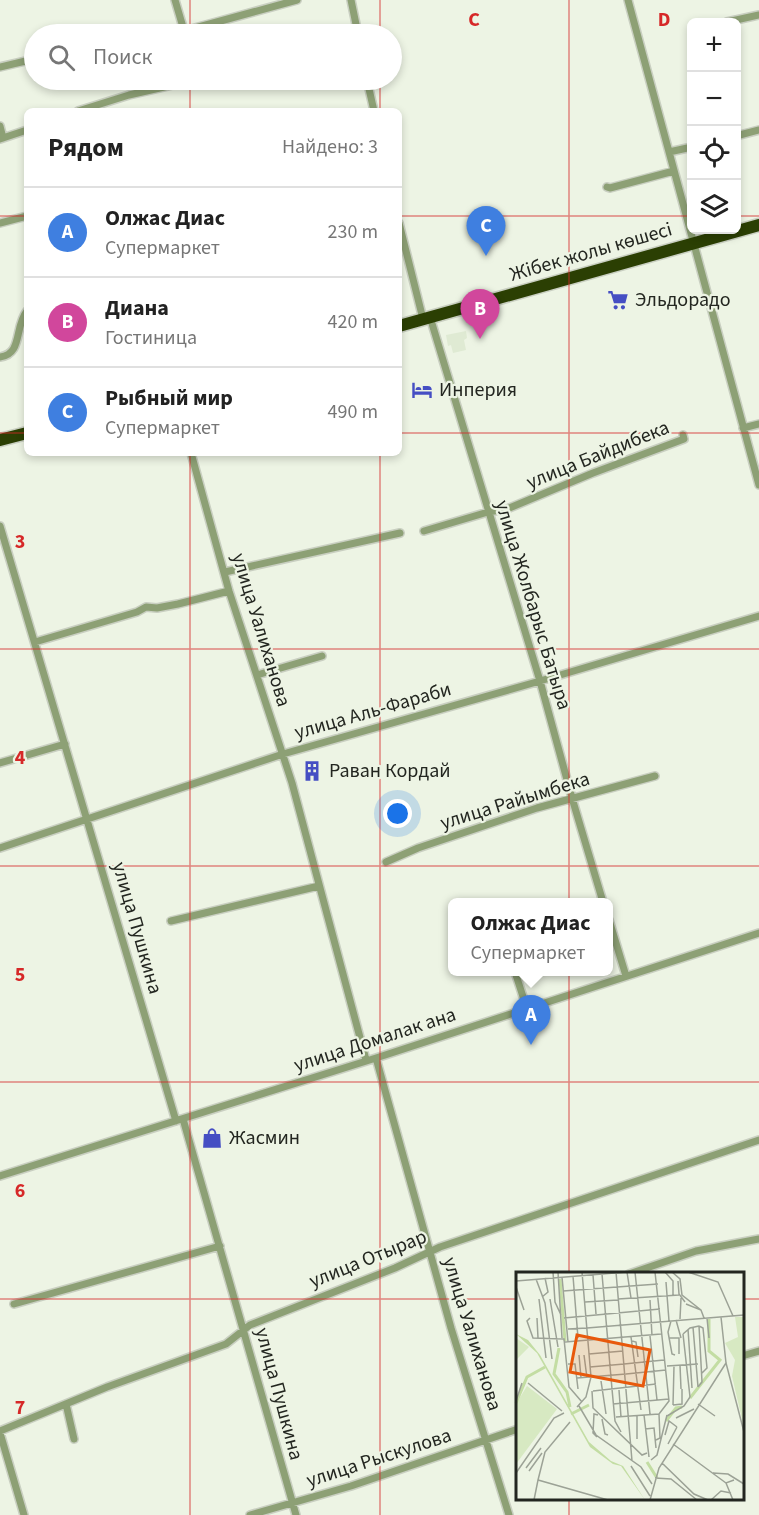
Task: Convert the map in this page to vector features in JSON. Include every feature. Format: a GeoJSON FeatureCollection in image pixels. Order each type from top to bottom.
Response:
{"type":"FeatureCollection","features":[{"type":"Feature","properties":{"kind":"highway","name":"Жібек жолы көшесі"},"geometry":{"type":"LineString","coordinates":[[402,325],[759,225]]}},
{"type":"Feature","properties":{"kind":"highway"},"geometry":{"type":"LineString","coordinates":[[0,440],[24,434]]}},
{"type":"Feature","properties":{"kind":"street"},"geometry":{"type":"LineString","coordinates":[[175,0],[182,24]]}},
{"type":"Feature","properties":{"kind":"street"},"geometry":{"type":"LineString","coordinates":[[216,24],[297,0]]}},
{"type":"Feature","properties":{"kind":"street"},"geometry":{"type":"LineString","coordinates":[[351,0],[356,24]]}},
{"type":"Feature","properties":{"kind":"street"},"geometry":{"type":"LineString","coordinates":[[628,0],[759,485]]}},
{"type":"Feature","properties":{"kind":"street"},"geometry":{"type":"LineString","coordinates":[[741,19],[759,15]]}},
{"type":"Feature","properties":{"kind":"street"},"geometry":{"type":"LineString","coordinates":[[0,67],[24,61]]}},
{"type":"Feature","properties":{"kind":"street"},"geometry":{"type":"LineString","coordinates":[[88,108],[151,90]]}},
{"type":"Feature","properties":{"kind":"street"},"geometry":{"type":"LineString","coordinates":[[369,90],[373,108]]}},
{"type":"Feature","properties":{"kind":"street"},"geometry":{"type":"LineString","coordinates":[[0,126],[2,138],[24,131]]}},
{"type":"Feature","properties":{"kind":"street"},"geometry":{"type":"LineString","coordinates":[[741,135],[759,130]]}},
{"type":"Feature","properties":{"kind":"street"},"geometry":{"type":"LineString","coordinates":[[669,152],[687,148]]}},
{"type":"Feature","properties":{"kind":"street"},"geometry":{"type":"LineString","coordinates":[[607,187],[674,171]]}},
{"type":"Feature","properties":{"kind":"street"},"geometry":{"type":"LineString","coordinates":[[0,223],[24,217]]}},
{"type":"Feature","properties":{"kind":"street","name":"улица Жолбарыс Батыра"},"geometry":{"type":"LineString","coordinates":[[402,234],[540,681],[602,898]]}},
{"type":"Feature","properties":{"kind":"street"},"geometry":{"type":"LineString","coordinates":[[0,357],[7,357],[13,352],[24,315]]}},
{"type":"Feature","properties":{"kind":"street"},"geometry":{"type":"LineString","coordinates":[[743,428],[759,424]]}},
{"type":"Feature","properties":{"kind":"street","name":"улица Байдибека"},"geometry":{"type":"LineString","coordinates":[[424,531],[524,503],[592,473],[684,439],[683,435]]}},
{"type":"Feature","properties":{"kind":"street","name":"улица Уалиханова"},"geometry":{"type":"LineString","coordinates":[[192,456],[229,591],[284,754],[366,1060]]}},
{"type":"Feature","properties":{"kind":"street","name":"улица Пушкина"},"geometry":{"type":"LineString","coordinates":[[0,526],[220,1246],[296,1515]]}},
{"type":"Feature","properties":{"kind":"street"},"geometry":{"type":"LineString","coordinates":[[225,572],[400,533]]}},
{"type":"Feature","properties":{"kind":"street"},"geometry":{"type":"LineString","coordinates":[[35,642],[137,612],[146,607],[157,608],[178,604],[229,591]]}},
{"type":"Feature","properties":{"kind":"street","name":"улица Аль-Фараби"},"geometry":{"type":"LineString","coordinates":[[0,848],[284,754],[759,616]]}},
{"type":"Feature","properties":{"kind":"street"},"geometry":{"type":"LineString","coordinates":[[257,675],[322,656]]}},
{"type":"Feature","properties":{"kind":"street"},"geometry":{"type":"LineString","coordinates":[[0,763],[65,744]]}},
{"type":"Feature","properties":{"kind":"street","name":"улица Райымбека"},"geometry":{"type":"LineString","coordinates":[[386,862],[418,848],[572,798],[655,776]]}},
{"type":"Feature","properties":{"kind":"street"},"geometry":{"type":"LineString","coordinates":[[171,921],[319,886]]}},
{"type":"Feature","properties":{"kind":"street"},"geometry":{"type":"LineString","coordinates":[[613,933],[626,976]]}},
{"type":"Feature","properties":{"kind":"street","name":"улица Домалак ана"},"geometry":{"type":"LineString","coordinates":[[0,1176],[376,1058],[759,933]]}},
{"type":"Feature","properties":{"kind":"street"},"geometry":{"type":"LineString","coordinates":[[516,976],[527,1009]]}},
{"type":"Feature","properties":{"kind":"street","name":"улица Уалиханова"},"geometry":{"type":"LineString","coordinates":[[376,1058],[465,1377],[509,1515]]}},
{"type":"Feature","properties":{"kind":"street","name":"улица Отырар"},"geometry":{"type":"LineString","coordinates":[[0,1432],[129,1379],[226,1344],[239,1335],[243,1328],[395,1268],[430,1251],[759,1140]]}},
{"type":"Feature","properties":{"kind":"street"},"geometry":{"type":"LineString","coordinates":[[635,1272],[696,1251],[759,1239]]}},
{"type":"Feature","properties":{"kind":"street"},"geometry":{"type":"LineString","coordinates":[[14,1304],[220,1246]]}},
{"type":"Feature","properties":{"kind":"street"},"geometry":{"type":"LineString","coordinates":[[744,1355],[759,1351]]}},
{"type":"Feature","properties":{"kind":"street"},"geometry":{"type":"LineString","coordinates":[[66,1404],[74,1439]]}},
{"type":"Feature","properties":{"kind":"street","name":"улица Рыскулова"},"geometry":{"type":"LineString","coordinates":[[250,1515],[343,1489],[516,1429]]}},
{"type":"Feature","properties":{"kind":"street"},"geometry":{"type":"LineString","coordinates":[[0,1432],[24,1515]]}},
{"type":"Feature","properties":{"kind":"shaded area"},"geometry":{"type":"Polygon","coordinates":[[[466,331],[467,338],[464,340],[466,350],[453,353],[451,345],[448,346],[446,335],[466,331]]]}},
{"type":"Feature","properties":{"kind":"place","name":"Рыбный мир"},"geometry":{"type":"Point","coordinates":[486,256]}},
{"type":"Feature","properties":{"kind":"place","name":"Эльдорадо"},"geometry":{"type":"Point","coordinates":[618,300]}},
{"type":"Feature","properties":{"kind":"place","name":"Диана"},"geometry":{"type":"Point","coordinates":[480,339]}},
{"type":"Feature","properties":{"kind":"place","name":"Инперия"},"geometry":{"type":"Point","coordinates":[422,390]}},
{"type":"Feature","properties":{"kind":"place","name":"Раван Кордай"},"geometry":{"type":"Point","coordinates":[312,771]}},
{"type":"Feature","properties":{"kind":"place","name":"Олжас Диас"},"geometry":{"type":"Point","coordinates":[531,1045]}},
{"type":"Feature","properties":{"kind":"place","name":"Жасмин"},"geometry":{"type":"Point","coordinates":[212,1138]}}]}
